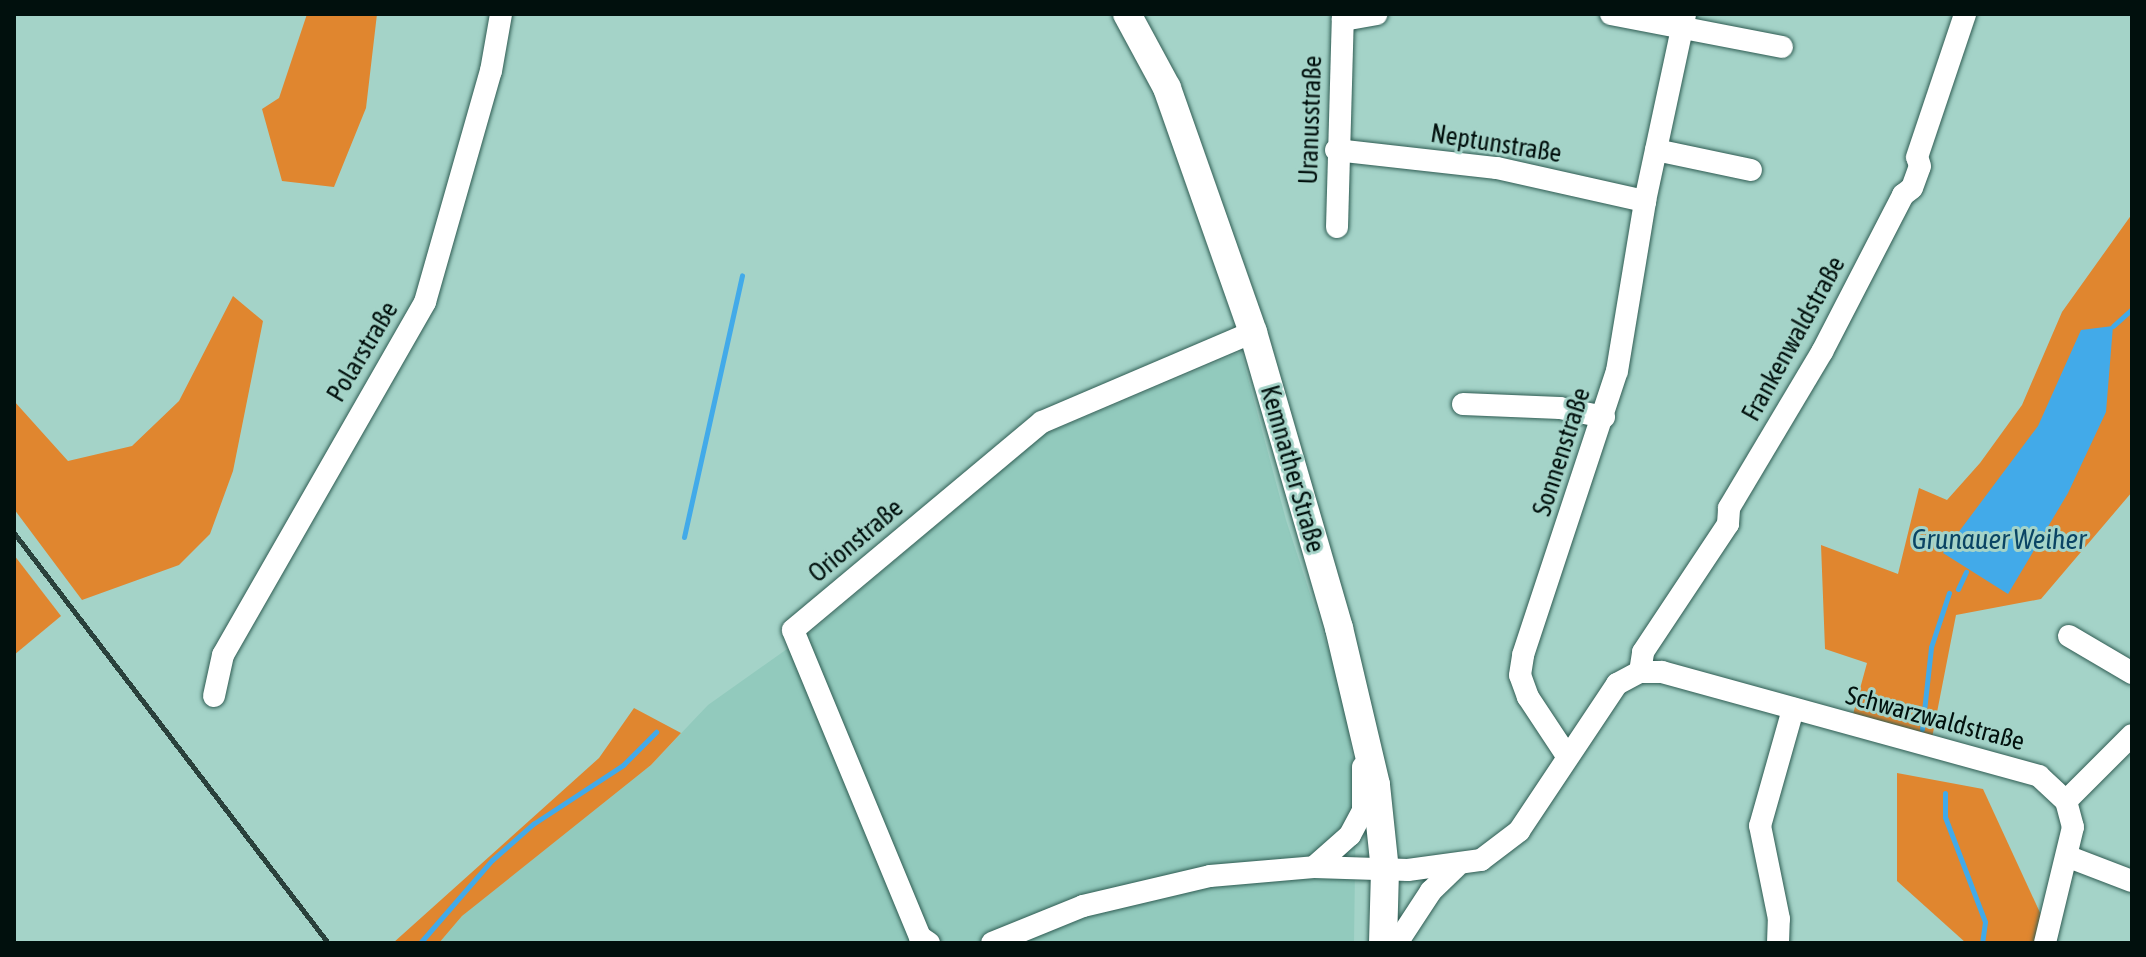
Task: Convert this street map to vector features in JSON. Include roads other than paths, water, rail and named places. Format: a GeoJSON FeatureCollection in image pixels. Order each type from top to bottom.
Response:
{"type":"FeatureCollection","features":[{"type":"Feature","properties":{"kind":"main road","name":"Kemnather Straße"},"geometry":{"type":"LineString","coordinates":[[1127,14],[1167,88],[1253,332],[1364,725],[1385,871],[1383,943]]}},
{"type":"Feature","properties":{"kind":"street","name":"Polarstraße"},"geometry":{"type":"LineString","coordinates":[[214,696],[223,655],[425,302],[491,71],[501,14]]}},
{"type":"Feature","properties":{"kind":"street"},"geometry":{"type":"LineString","coordinates":[[1343,17],[1376,14]]}},
{"type":"Feature","properties":{"kind":"street"},"geometry":{"type":"LineString","coordinates":[[1611,14],[1684,19],[1782,47]]}},
{"type":"Feature","properties":{"kind":"street","name":"Frankenwaldstraße"},"geometry":{"type":"LineString","coordinates":[[1640,672],[1643,652],[1685,581],[1698,572],[1728,524],[1729,508],[1822,352],[1903,195],[1912,188],[1920,166],[1917,157],[1965,14]]}},
{"type":"Feature","properties":{"kind":"street","name":"Uranusstraße"},"geometry":{"type":"LineString","coordinates":[[1337,227],[1336,150],[1343,17]]}},
{"type":"Feature","properties":{"kind":"street","name":"Sonnenstraße"},"geometry":{"type":"LineString","coordinates":[[1567,756],[1555,743],[1520,675],[1617,371],[1645,201],[1684,19]]}},
{"type":"Feature","properties":{"kind":"street","name":"Neptunstraße"},"geometry":{"type":"LineString","coordinates":[[1336,150],[1497,168],[1645,201]]}},
{"type":"Feature","properties":{"kind":"street"},"geometry":{"type":"LineString","coordinates":[[1656,150],[1751,170]]}},
{"type":"Feature","properties":{"kind":"street","name":"Orionstraße"},"geometry":{"type":"LineString","coordinates":[[929,943],[920,937],[793,630],[1042,422],[1253,332]]}},
{"type":"Feature","properties":{"kind":"street"},"geometry":{"type":"LineString","coordinates":[[1463,404],[1560,408],[1604,417]]}},
{"type":"Feature","properties":{"kind":"street"},"geometry":{"type":"LineString","coordinates":[[2069,636],[2132,673]]}},
{"type":"Feature","properties":{"kind":"street"},"geometry":{"type":"LineString","coordinates":[[992,943],[1097,903],[1210,876],[1314,867],[1385,871],[1456,867],[1501,850],[1623,677],[1640,672]]}},
{"type":"Feature","properties":{"kind":"street","name":"Schwarzwaldstraße"},"geometry":{"type":"LineString","coordinates":[[1640,672],[1662,672],[2039,776],[2066,801]]}},
{"type":"Feature","properties":{"kind":"street"},"geometry":{"type":"LineString","coordinates":[[1778,943],[1779,919],[1760,826],[1793,709]]}},
{"type":"Feature","properties":{"kind":"street"},"geometry":{"type":"LineString","coordinates":[[1314,867],[1350,835],[1363,811],[1364,725]]}},
{"type":"Feature","properties":{"kind":"street"},"geometry":{"type":"LineString","coordinates":[[2045,943],[2069,857],[2073,827],[2066,801],[2132,735]]}},
{"type":"Feature","properties":{"kind":"street"},"geometry":{"type":"LineString","coordinates":[[2069,857],[2132,881]]}},
{"type":"Feature","properties":{"kind":"street"},"geometry":{"type":"LineString","coordinates":[[1397,943],[1431,891],[1456,867]]}},
{"type":"Feature","properties":{"kind":"water","name":"Grunauer Weiher"},"geometry":{"type":"Polygon","coordinates":[[[2113,326],[2106,412],[2068,493],[2008,594],[1943,553],[2038,426],[2081,330],[2113,326]]]}},
{"type":"Feature","properties":{"kind":"waterway"},"geometry":{"type":"LineString","coordinates":[[684,537],[742,275]]}},
{"type":"Feature","properties":{"kind":"waterway"},"geometry":{"type":"LineString","coordinates":[[2113,326],[2132,309]]}},
{"type":"Feature","properties":{"kind":"waterway"},"geometry":{"type":"LineString","coordinates":[[1958,589],[1966,572]]}},
{"type":"Feature","properties":{"kind":"waterway"},"geometry":{"type":"LineString","coordinates":[[1922,729],[1931,647],[1949,593]]}},
{"type":"Feature","properties":{"kind":"waterway"},"geometry":{"type":"LineString","coordinates":[[420,943],[492,860],[533,824],[623,765],[656,732]]}},
{"type":"Feature","properties":{"kind":"waterway"},"geometry":{"type":"LineString","coordinates":[[1945,793],[1945,817],[1985,922],[1982,943]]}},
{"type":"Feature","properties":{"kind":"railway"},"geometry":{"type":"LineString","coordinates":[[14,533],[328,943]]}}]}
